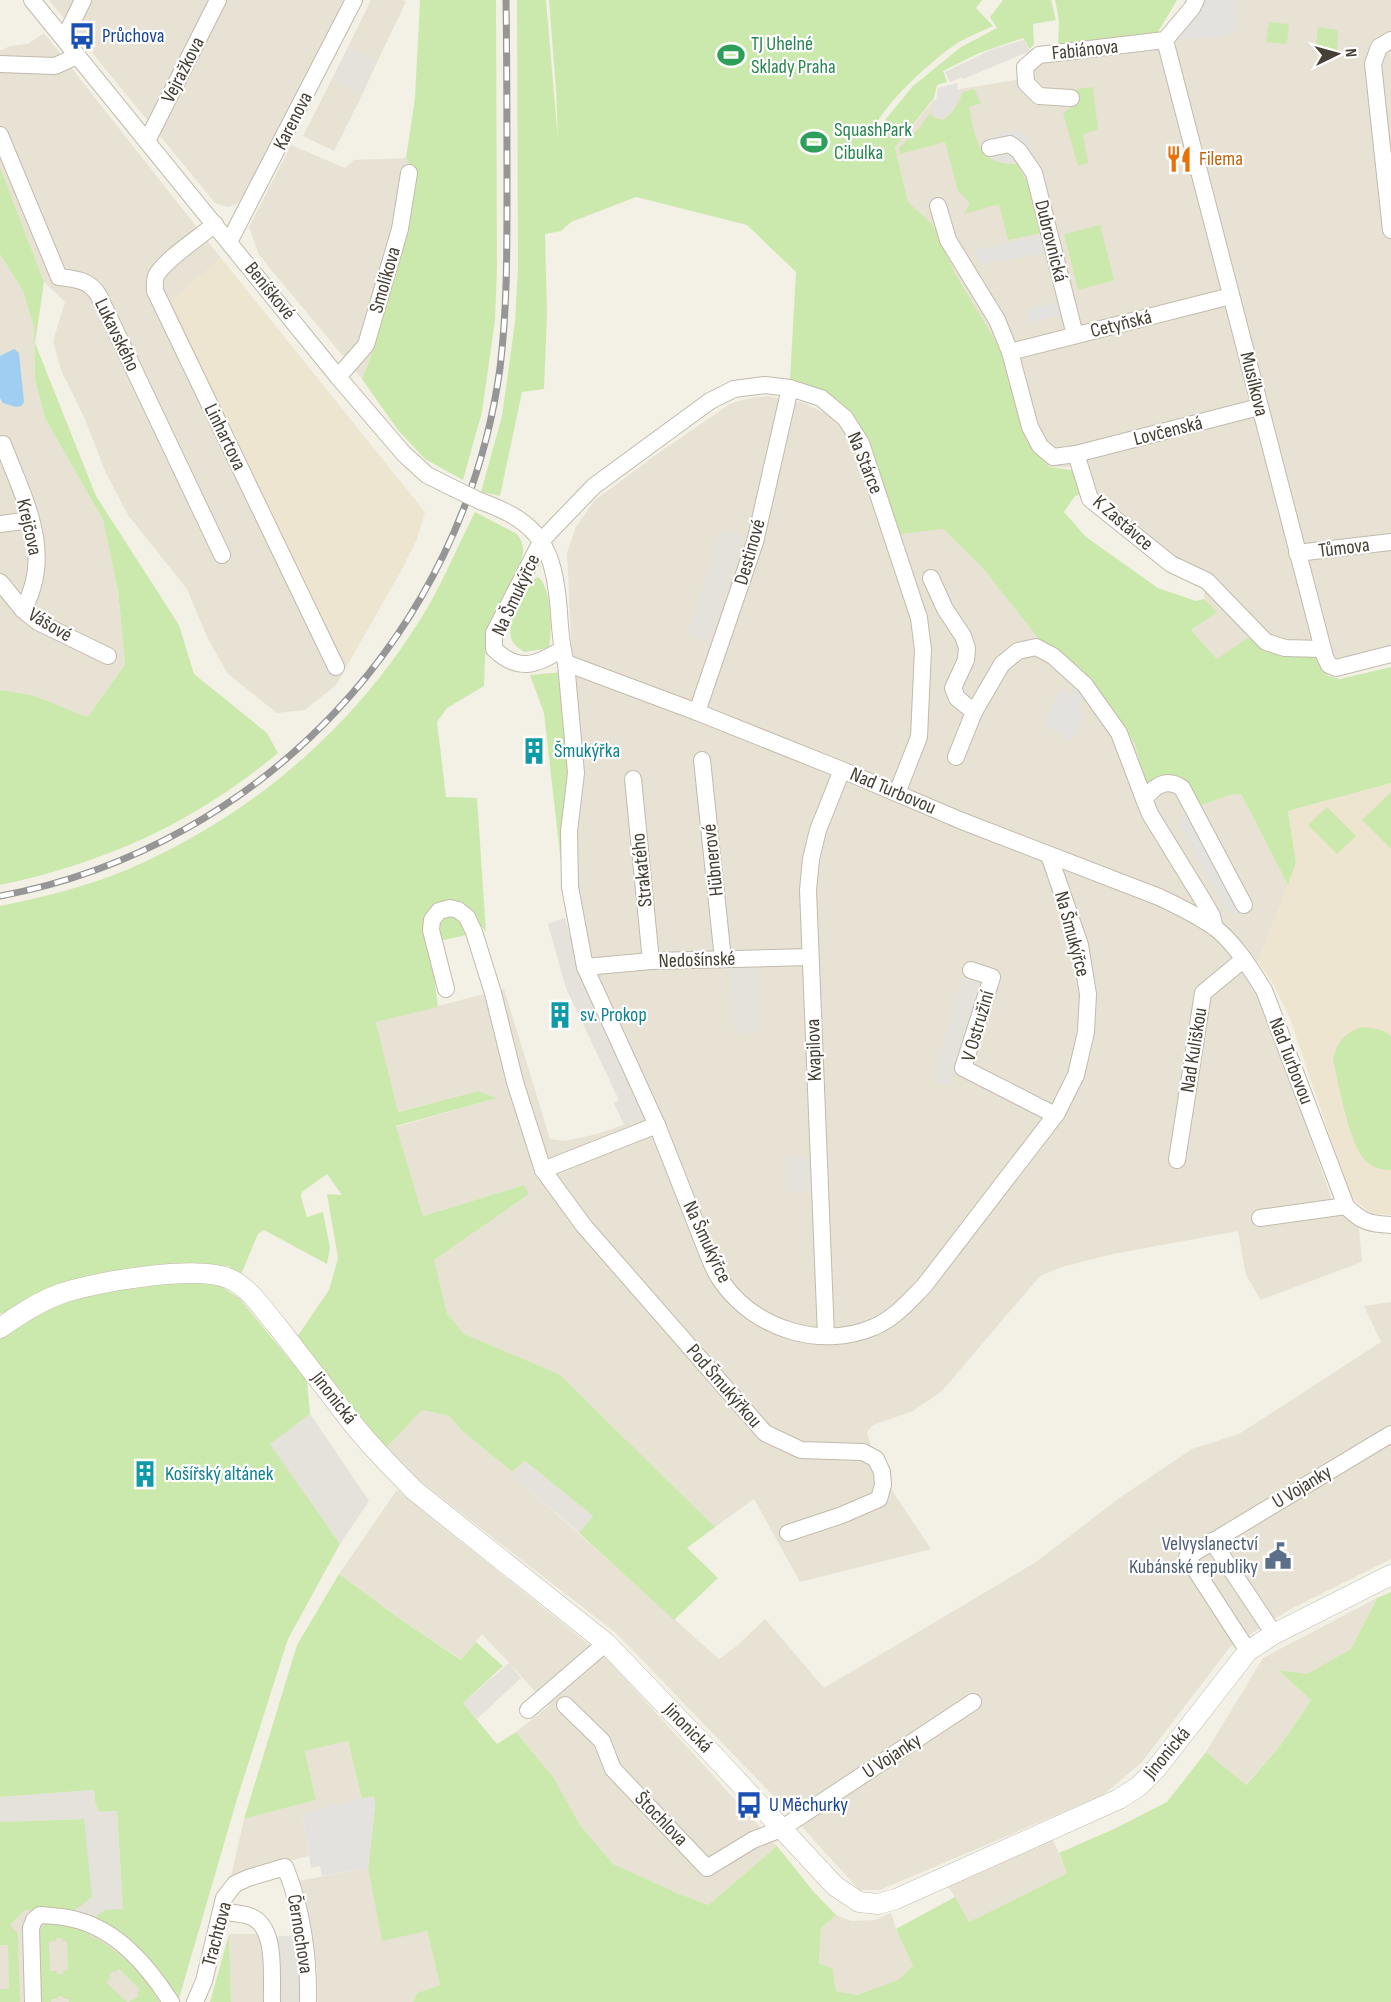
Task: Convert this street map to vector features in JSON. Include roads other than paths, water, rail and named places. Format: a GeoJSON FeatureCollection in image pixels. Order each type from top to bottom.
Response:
{"type":"FeatureCollection","features":[{"type":"Feature","properties":{"kind":"street","name":"Beníškové"},"geometry":{"type":"LineString","coordinates":[[32,0],[338,377],[404,453],[427,475],[508,512],[542,540]]}},
{"type":"Feature","properties":{"kind":"street"},"geometry":{"type":"LineString","coordinates":[[64,39],[83,0]]}},
{"type":"Feature","properties":{"kind":"street","name":"Vejražkova"},"geometry":{"type":"LineString","coordinates":[[147,141],[218,0]]}},
{"type":"Feature","properties":{"kind":"street","name":"Karenova"},"geometry":{"type":"LineString","coordinates":[[230,242],[354,0]]}},
{"type":"Feature","properties":{"kind":"street"},"geometry":{"type":"LineString","coordinates":[[1166,40],[1196,0]]}},
{"type":"Feature","properties":{"kind":"street","name":"Fabiánova"},"geometry":{"type":"LineString","coordinates":[[1071,98],[1039,96],[1026,83],[1025,67],[1039,55],[1166,40]]}},
{"type":"Feature","properties":{"kind":"street","name":"Musílkova"},"geometry":{"type":"LineString","coordinates":[[1166,40],[1322,649]]}},
{"type":"Feature","properties":{"kind":"street"},"geometry":{"type":"LineString","coordinates":[[1391,40],[1379,47],[1373,64],[1391,230]]}},
{"type":"Feature","properties":{"kind":"street"},"geometry":{"type":"LineString","coordinates":[[0,64],[56,66],[77,56]]}},
{"type":"Feature","properties":{"kind":"street","name":"Lukavského"},"geometry":{"type":"LineString","coordinates":[[0,135],[59,277],[84,281],[95,289],[222,555]]}},
{"type":"Feature","properties":{"kind":"street","name":"Dubrovnická"},"geometry":{"type":"LineString","coordinates":[[990,148],[1010,144],[1019,151],[1034,173],[1075,335]]}},
{"type":"Feature","properties":{"kind":"street","name":"Smolíkova"},"geometry":{"type":"LineString","coordinates":[[338,377],[366,345],[400,229],[409,173]]}},
{"type":"Feature","properties":{"kind":"street"},"geometry":{"type":"LineString","coordinates":[[938,206],[948,240],[997,320],[1010,352],[1030,427],[1040,446],[1053,457],[1076,454]]}},
{"type":"Feature","properties":{"kind":"street","name":"Linhartova"},"geometry":{"type":"LineString","coordinates":[[215,224],[160,271],[155,279],[155,291],[336,667]]}},
{"type":"Feature","properties":{"kind":"street","name":"Cetyňská"},"geometry":{"type":"LineString","coordinates":[[1010,352],[1232,296]]}},
{"type":"Feature","properties":{"kind":"street","name":"Na Stárce"},"geometry":{"type":"LineString","coordinates":[[542,540],[594,486],[710,401],[734,389],[765,385],[790,388],[822,398],[845,418],[861,443],[918,618],[923,650],[919,737],[897,793]]}},
{"type":"Feature","properties":{"kind":"street","name":"Destinové"},"geometry":{"type":"LineString","coordinates":[[697,712],[755,542],[790,388]]}},
{"type":"Feature","properties":{"kind":"street","name":"Lovčenská"},"geometry":{"type":"LineString","coordinates":[[1076,454],[1259,407]]}},
{"type":"Feature","properties":{"kind":"street","name":"Krejčova"},"geometry":{"type":"LineString","coordinates":[[3,444],[36,540],[38,563],[32,594],[23,610]]}},
{"type":"Feature","properties":{"kind":"street","name":"K Zastávce"},"geometry":{"type":"LineString","coordinates":[[1076,454],[1090,499],[1171,564],[1207,581],[1266,642],[1285,648],[1322,649]]}},
{"type":"Feature","properties":{"kind":"street"},"geometry":{"type":"LineString","coordinates":[[0,524],[31,520]]}},
{"type":"Feature","properties":{"kind":"street","name":"Na Šmukýřce"},"geometry":{"type":"LineString","coordinates":[[542,540],[555,577],[576,773],[569,831],[570,887],[585,967],[657,1125],[711,1262],[721,1282],[740,1303],[754,1314],[778,1328],[801,1335],[846,1335],[875,1327],[901,1309],[924,1286],[1055,1115],[1076,1075],[1086,1032],[1088,994],[1080,945],[1050,855]]}},
{"type":"Feature","properties":{"kind":"street","name":"Na Šmukýřce"},"geometry":{"type":"LineString","coordinates":[[542,540],[494,633],[494,649],[503,657],[520,664],[537,664],[564,656]]}},
{"type":"Feature","properties":{"kind":"street","name":"Tůmova"},"geometry":{"type":"LineString","coordinates":[[1297,553],[1391,542]]}},
{"type":"Feature","properties":{"kind":"street"},"geometry":{"type":"LineString","coordinates":[[931,578],[945,609],[968,648],[966,660],[953,688],[957,698],[974,712],[956,757]]}},
{"type":"Feature","properties":{"kind":"street","name":"Vášové"},"geometry":{"type":"LineString","coordinates":[[0,582],[23,610],[50,629],[108,656]]}},
{"type":"Feature","properties":{"kind":"street","name":"Nad Turbovou"},"geometry":{"type":"LineString","coordinates":[[974,712],[1002,664],[1017,651],[1036,648],[1053,656],[1085,685],[1119,733],[1143,799],[1175,857],[1212,916],[1215,928]]}},
{"type":"Feature","properties":{"kind":"street"},"geometry":{"type":"LineString","coordinates":[[1322,649],[1329,665],[1336,668],[1391,654]]}},
{"type":"Feature","properties":{"kind":"street","name":"Nad Turbovou"},"geometry":{"type":"LineString","coordinates":[[564,656],[1050,855],[1159,897],[1215,928],[1245,959],[1264,990],[1279,1024],[1346,1206]]}},
{"type":"Feature","properties":{"kind":"street","name":"Hübnerové"},"geometry":{"type":"LineString","coordinates":[[702,760],[723,959]]}},
{"type":"Feature","properties":{"kind":"street","name":"Kvapilova"},"geometry":{"type":"LineString","coordinates":[[826,1336],[808,890],[811,859],[818,830],[842,770]]}},
{"type":"Feature","properties":{"kind":"street","name":"Strakatého"},"geometry":{"type":"LineString","coordinates":[[633,779],[651,961]]}},
{"type":"Feature","properties":{"kind":"street"},"geometry":{"type":"LineString","coordinates":[[1143,799],[1152,789],[1164,783],[1175,783],[1182,788],[1244,905]]}},
{"type":"Feature","properties":{"kind":"street","name":"Pod Šmukýřkou"},"geometry":{"type":"LineString","coordinates":[[446,989],[431,930],[432,920],[439,912],[450,908],[458,910],[467,917],[474,932],[493,993],[515,1082],[543,1170],[584,1226],[765,1433],[801,1450],[863,1452],[876,1459],[883,1479],[879,1498],[842,1515],[788,1533]]}},
{"type":"Feature","properties":{"kind":"street","name":"Nedošínské"},"geometry":{"type":"LineString","coordinates":[[585,967],[651,961],[810,957]]}},
{"type":"Feature","properties":{"kind":"street","name":"Nad Kuliškou"},"geometry":{"type":"LineString","coordinates":[[1177,1160],[1203,993],[1245,959]]}},
{"type":"Feature","properties":{"kind":"street","name":"V Ostružiní"},"geometry":{"type":"LineString","coordinates":[[971,970],[992,977],[963,1068],[1055,1115]]}},
{"type":"Feature","properties":{"kind":"street"},"geometry":{"type":"LineString","coordinates":[[543,1170],[657,1125]]}},
{"type":"Feature","properties":{"kind":"street"},"geometry":{"type":"LineString","coordinates":[[1260,1218],[1346,1206],[1358,1218],[1375,1224],[1391,1225]]}},
{"type":"Feature","properties":{"kind":"street","name":"Jinonická"},"geometry":{"type":"LineString","coordinates":[[0,1328],[48,1299],[89,1286],[134,1278],[189,1274],[221,1276],[243,1287],[356,1427],[415,1491],[606,1643],[842,1892],[859,1902],[878,1904],[896,1899],[1119,1799],[1139,1786],[1156,1769],[1248,1651],[1274,1634],[1391,1575]]}},
{"type":"Feature","properties":{"kind":"street","name":"U Vojanky"},"geometry":{"type":"LineString","coordinates":[[1248,1651],[1187,1557],[1391,1434]]}},
{"type":"Feature","properties":{"kind":"street"},"geometry":{"type":"LineString","coordinates":[[1212,1541],[1274,1634]]}},
{"type":"Feature","properties":{"kind":"street"},"geometry":{"type":"LineString","coordinates":[[528,1710],[606,1643]]}},
{"type":"Feature","properties":{"kind":"street","name":"U Vojanky"},"geometry":{"type":"LineString","coordinates":[[781,1829],[973,1702]]}},
{"type":"Feature","properties":{"kind":"street","name":"Štochlova"},"geometry":{"type":"LineString","coordinates":[[565,1705],[602,1741],[614,1769],[707,1868],[753,1840],[781,1829]]}},
{"type":"Feature","properties":{"kind":"street","name":"Trachtova"},"geometry":{"type":"LineString","coordinates":[[195,2002],[204,1981],[224,1898],[235,1884],[285,1867]]}},
{"type":"Feature","properties":{"kind":"street","name":"Černochova"},"geometry":{"type":"LineString","coordinates":[[285,1867],[292,1885],[309,1968],[308,2002]]}},
{"type":"Feature","properties":{"kind":"street","name":"Černochova"},"geometry":{"type":"LineString","coordinates":[[221,1911],[250,1916],[261,1923],[269,1938],[272,2002]]}},
{"type":"Feature","properties":{"kind":"street"},"geometry":{"type":"LineString","coordinates":[[33,2002],[31,1928],[34,1920],[40,1915],[75,1919],[112,1937],[130,1951],[155,1978],[171,2002]]}},
{"type":"Feature","properties":{"kind":"water"},"geometry":{"type":"Polygon","coordinates":[[[14,349],[19,353],[24,402],[21,406],[16,407],[3,403],[0,398],[0,356],[14,349]]]}},
{"type":"Feature","properties":{"kind":"railway"},"geometry":{"type":"LineString","coordinates":[[0,896],[95,870],[184,830],[264,777],[335,713],[395,638],[444,555],[479,464],[500,368],[507,260],[506,0]]}},
{"type":"Feature","properties":{"kind":"place","name":"Průchova"},"geometry":{"type":"Point","coordinates":[82,36]}},
{"type":"Feature","properties":{"kind":"place","name":"TJ Uhelné Sklady Praha"},"geometry":{"type":"Point","coordinates":[731,55]}},
{"type":"Feature","properties":{"kind":"place","name":"SquashPark Cibulka"},"geometry":{"type":"Point","coordinates":[814,142]}},
{"type":"Feature","properties":{"kind":"place","name":"Filema"},"geometry":{"type":"Point","coordinates":[1179,159]}},
{"type":"Feature","properties":{"kind":"place","name":"Šmukýřka"},"geometry":{"type":"Point","coordinates":[534,751]}},
{"type":"Feature","properties":{"kind":"place","name":"sv. Prokop"},"geometry":{"type":"Point","coordinates":[560,1015]}},
{"type":"Feature","properties":{"kind":"place","name":"Košířský altánek"},"geometry":{"type":"Point","coordinates":[145,1474]}},
{"type":"Feature","properties":{"kind":"place","name":"Velvyslanectví Kubánské republiky"},"geometry":{"type":"Point","coordinates":[1278,1556]}},
{"type":"Feature","properties":{"kind":"place","name":"U Měchurky"},"geometry":{"type":"Point","coordinates":[749,1805]}}]}
